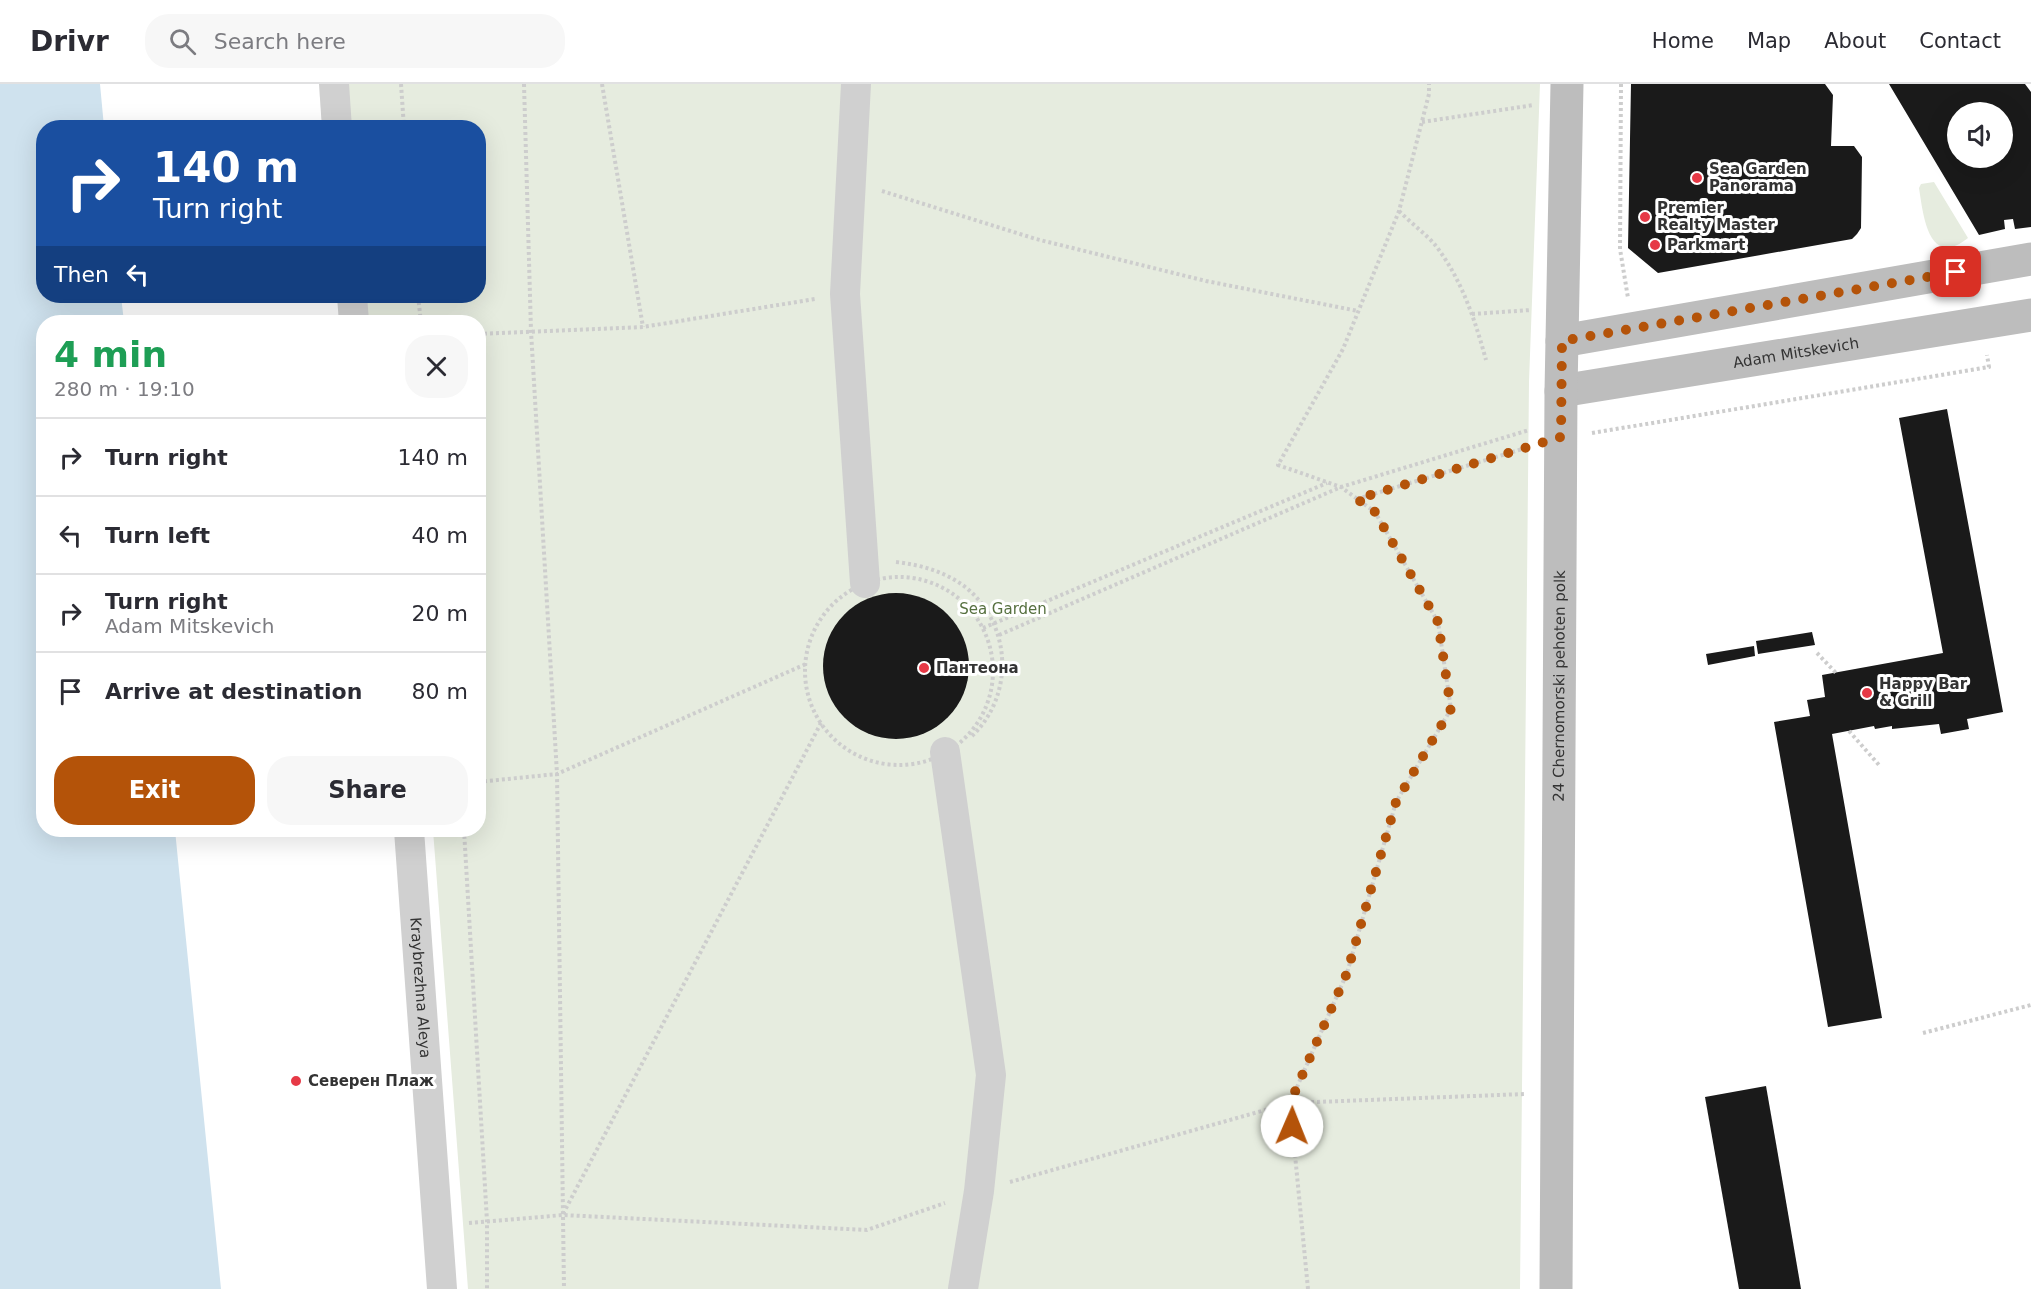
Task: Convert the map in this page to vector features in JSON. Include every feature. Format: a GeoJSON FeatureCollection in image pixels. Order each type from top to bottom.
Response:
{"type":"FeatureCollection","features":[{"type":"Feature","properties":{"kind":"main road","name":"24 Chernomorski pehoten polk"},"geometry":{"type":"LineString","coordinates":[[1556,1289],[1561,416],[1567,92]]}},
{"type":"Feature","properties":{"kind":"main road"},"geometry":{"type":"LineString","coordinates":[[1562,341],[2031,259]]}},
{"type":"Feature","properties":{"kind":"main road","name":"Adam Mitskevich"},"geometry":{"type":"LineString","coordinates":[[1561,416],[2031,315]]}},
{"type":"Feature","properties":{"kind":"street"},"geometry":{"type":"LineString","coordinates":[[334,84],[336,120]]}},
{"type":"Feature","properties":{"kind":"street"},"geometry":{"type":"LineString","coordinates":[[856,84],[849,181],[845,294],[859,585]]}},
{"type":"Feature","properties":{"kind":"street"},"geometry":{"type":"LineString","coordinates":[[945,752],[991,1075],[979,1191],[963,1289]]}},
{"type":"Feature","properties":{"kind":"street","name":"Kraybrezhna Aleya"},"geometry":{"type":"LineString","coordinates":[[410,837],[442,1289]]}},
{"type":"Feature","properties":{"kind":"path"},"geometry":{"type":"LineString","coordinates":[[401,84],[403,120]]}},
{"type":"Feature","properties":{"kind":"path"},"geometry":{"type":"LineString","coordinates":[[524,84],[531,331],[557,774],[564,1289]]}},
{"type":"Feature","properties":{"kind":"path"},"geometry":{"type":"LineString","coordinates":[[602,84],[643,327]]}},
{"type":"Feature","properties":{"kind":"path"},"geometry":{"type":"LineString","coordinates":[[1308,1289],[1290,1103],[1347,973],[1396,802],[1451,709],[1438,622],[1375,512],[1341,487],[1278,465],[1342,349],[1399,212],[1422,122],[1429,84]]}},
{"type":"Feature","properties":{"kind":"path"},"geometry":{"type":"LineString","coordinates":[[1621,84],[1620,249],[1628,299]]}},
{"type":"Feature","properties":{"kind":"path"},"geometry":{"type":"LineString","coordinates":[[1422,122],[1567,92]]}},
{"type":"Feature","properties":{"kind":"path"},"geometry":{"type":"LineString","coordinates":[[849,181],[1036,239],[1206,281],[1358,311]]}},
{"type":"Feature","properties":{"kind":"path"},"geometry":{"type":"LineString","coordinates":[[1399,212],[1436,245],[1460,284],[1477,328],[1486,360]]}},
{"type":"Feature","properties":{"kind":"path"},"geometry":{"type":"LineString","coordinates":[[486,334],[643,327],[845,294]]}},
{"type":"Feature","properties":{"kind":"path"},"geometry":{"type":"LineString","coordinates":[[859,585],[886,578],[907,577],[928,581],[964,602],[983,628],[993,657],[993,678],[989,699],[981,718],[968,735],[945,752],[913,763],[892,764],[872,760],[852,752],[835,739],[821,723],[809,694],[806,664],[809,643],[818,624],[859,585],[912,564],[950,577],[976,598],[994,623],[999,635],[1341,487],[1561,416]]}},
{"type":"Feature","properties":{"kind":"path"},"geometry":{"type":"LineString","coordinates":[[1357,499],[1561,416]]}},
{"type":"Feature","properties":{"kind":"path"},"geometry":{"type":"LineString","coordinates":[[983,628],[1329,482]]}},
{"type":"Feature","properties":{"kind":"path"},"geometry":{"type":"LineString","coordinates":[[1817,653],[1836,673]]}},
{"type":"Feature","properties":{"kind":"path"},"geometry":{"type":"LineString","coordinates":[[486,781],[557,774],[806,664]]}},
{"type":"Feature","properties":{"kind":"path"},"geometry":{"type":"LineString","coordinates":[[563,1215],[821,723]]}},
{"type":"Feature","properties":{"kind":"path"},"geometry":{"type":"LineString","coordinates":[[1849,730],[1879,765]]}},
{"type":"Feature","properties":{"kind":"path"},"geometry":{"type":"LineString","coordinates":[[464,837],[487,1221],[487,1289]]}},
{"type":"Feature","properties":{"kind":"path"},"geometry":{"type":"LineString","coordinates":[[1923,1033],[2031,1005]]}},
{"type":"Feature","properties":{"kind":"path"},"geometry":{"type":"LineString","coordinates":[[438,1225],[563,1215],[867,1230],[979,1191],[1290,1103],[1558,1093]]}},
{"type":"Feature","properties":{"kind":"green space","name":"Sea Garden"},"geometry":{"type":"Polygon","coordinates":[[[347,84],[1540,84],[1529,382],[1520,1289],[468,1289],[434,837],[486,837],[486,315],[357,315],[356,303],[486,303],[486,120],[349,120],[347,84]]]}},
{"type":"Feature","properties":{"kind":"green space"},"geometry":{"type":"Polygon","coordinates":[[[1934,182],[1968,238],[1955,246],[1944,247],[1936,243],[1926,223],[1919,188],[1921,184],[1934,182]]]}},
{"type":"Feature","properties":{"kind":"water"},"geometry":{"type":"Polygon","coordinates":[[[0,84],[100,84],[103,120],[36,120],[36,303],[122,303],[123,315],[36,315],[36,837],[176,837],[221,1289],[0,1289],[0,84]]]}},
{"type":"Feature","properties":{"kind":"building","name":"Sea Garden Panorama"},"geometry":{"type":"Polygon","coordinates":[[[1631,84],[1825,84],[1833,95],[1831,146],[1854,146],[1862,157],[1861,228],[1852,239],[1658,273],[1628,248],[1631,84]]]}},
{"type":"Feature","properties":{"kind":"building"},"geometry":{"type":"Polygon","coordinates":[[[1889,84],[2025,84],[2031,92],[2031,227],[2015,229],[2013,219],[2004,220],[2005,229],[1979,235],[1889,84]]]}},
{"type":"Feature","properties":{"kind":"building"},"geometry":{"type":"Polygon","coordinates":[[[1947,409],[2003,712],[1967,719],[1969,729],[1941,734],[1939,724],[1892,729],[1892,726],[1875,729],[1874,726],[1832,734],[1882,1018],[1828,1027],[1774,722],[1810,716],[1807,700],[1825,697],[1822,675],[1943,653],[1899,418],[1947,409]]]}},
{"type":"Feature","properties":{"kind":"building"},"geometry":{"type":"Polygon","coordinates":[[[896,593],[924,599],[947,615],[963,638],[969,666],[963,694],[947,717],[924,733],[896,739],[868,733],[845,717],[829,694],[823,666],[829,638],[845,615],[868,599],[896,593]]]}},
{"type":"Feature","properties":{"kind":"building"},"geometry":{"type":"Polygon","coordinates":[[[1812,632],[1815,645],[1758,654],[1756,641],[1812,632]]]}},
{"type":"Feature","properties":{"kind":"building"},"geometry":{"type":"Polygon","coordinates":[[[1754,646],[1755,656],[1708,665],[1706,654],[1754,646]]]}},
{"type":"Feature","properties":{"kind":"building"},"geometry":{"type":"Polygon","coordinates":[[[1766,1086],[1801,1289],[1739,1289],[1705,1097],[1766,1086]]]}},
{"type":"Feature","properties":{"kind":"place","name":"Sea Garden Panorama"},"geometry":{"type":"Point","coordinates":[1697,178]}},
{"type":"Feature","properties":{"kind":"place","name":"Premier Realty Master"},"geometry":{"type":"Point","coordinates":[1645,217]}},
{"type":"Feature","properties":{"kind":"place","name":"Parkmart"},"geometry":{"type":"Point","coordinates":[1655,245]}},
{"type":"Feature","properties":{"kind":"place","name":"Пантеона"},"geometry":{"type":"Point","coordinates":[924,668]}},
{"type":"Feature","properties":{"kind":"place","name":"Happy Bar & Grill"},"geometry":{"type":"Point","coordinates":[1867,693]}},
{"type":"Feature","properties":{"kind":"place","name":"Северен Плаж"},"geometry":{"type":"Point","coordinates":[296,1081]}},
{"type":"Feature","properties":{"kind":"route"},"geometry":{"type":"LineString","coordinates":[[1292,1126],[1290,1103],[1347,973],[1396,802],[1451,709],[1438,622],[1375,512],[1357,499],[1561,437],[1562,341],[1956,272]]}}]}
